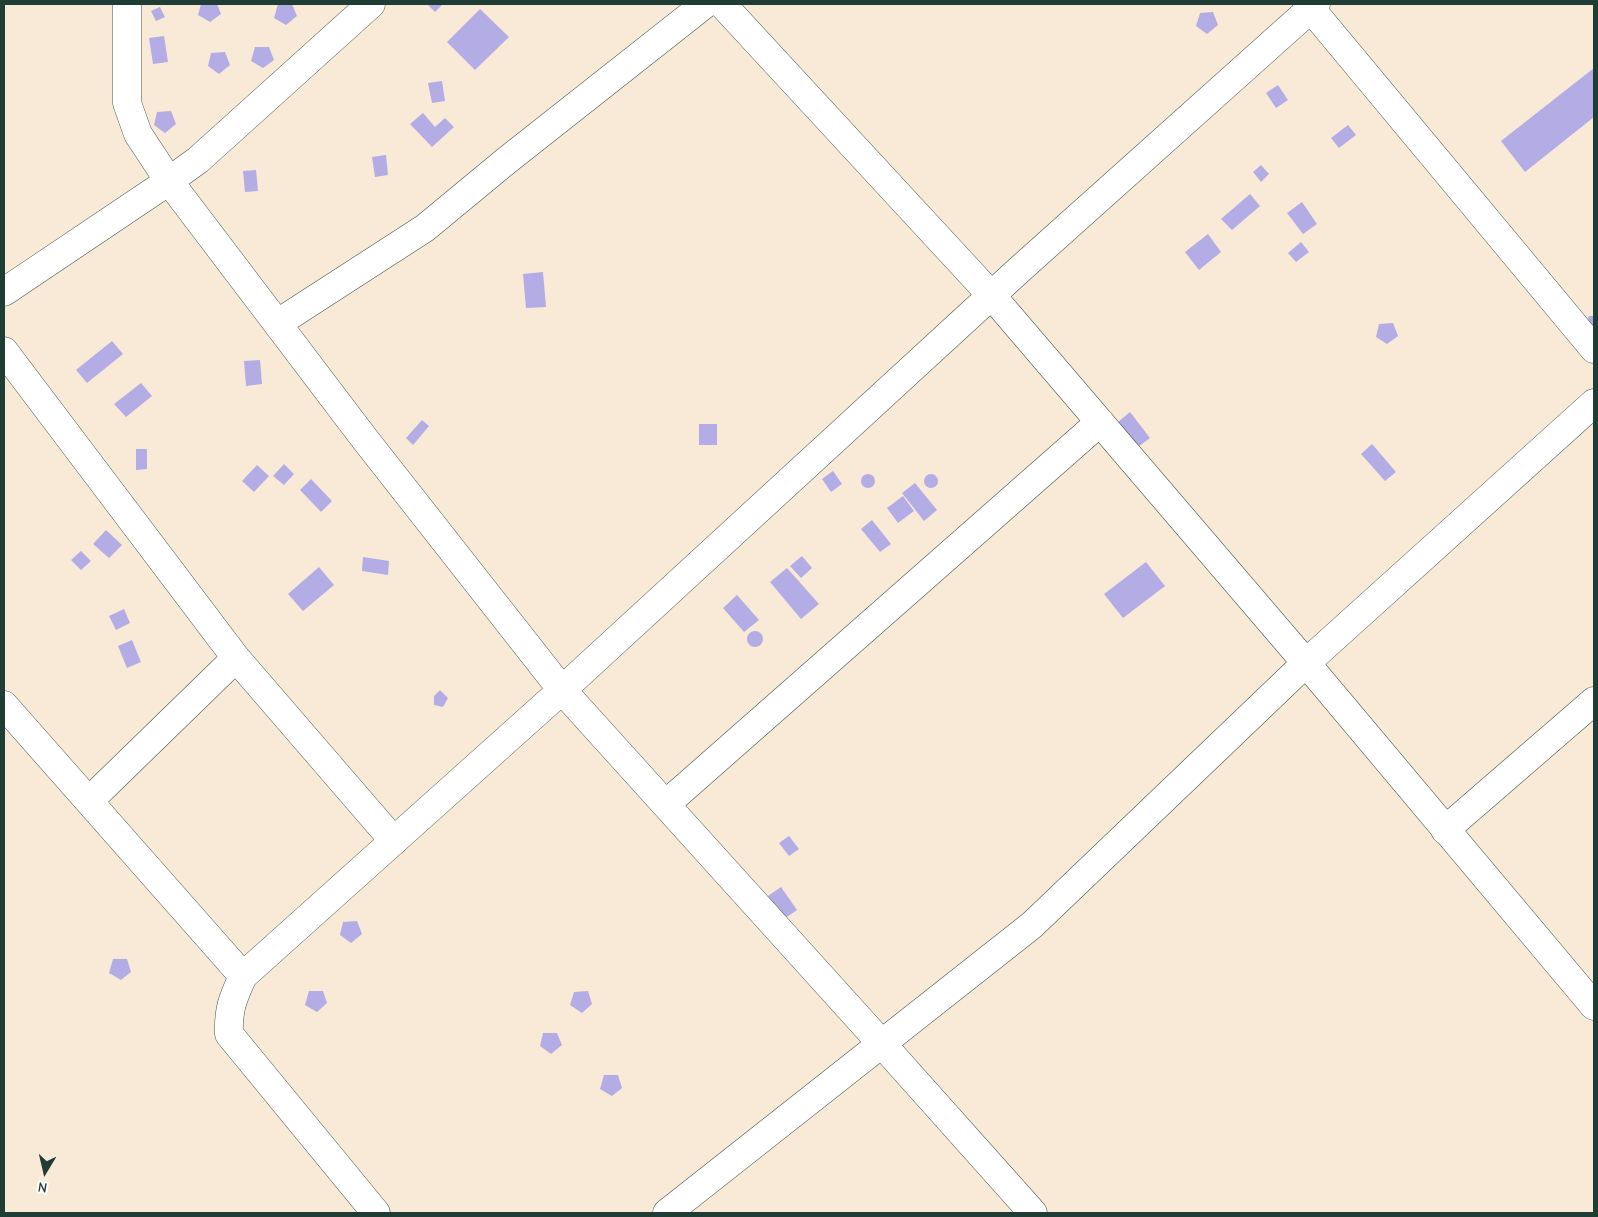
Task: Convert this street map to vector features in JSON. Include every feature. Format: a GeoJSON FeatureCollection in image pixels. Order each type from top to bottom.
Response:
{"type":"FeatureCollection","features":[{"type":"Feature","properties":{"kind":"street"},"geometry":{"type":"LineString","coordinates":[[126,4],[127,103],[138,134],[169,181],[364,438],[562,690],[1033,1213]]}},
{"type":"Feature","properties":{"kind":"street"},"geometry":{"type":"LineString","coordinates":[[4,292],[198,160],[371,4]]}},
{"type":"Feature","properties":{"kind":"street"},"geometry":{"type":"LineString","coordinates":[[278,323],[425,228],[506,161],[706,4]]}},
{"type":"Feature","properties":{"kind":"street"},"geometry":{"type":"LineString","coordinates":[[722,4],[992,296],[1306,663],[1594,1006]]}},
{"type":"Feature","properties":{"kind":"street"},"geometry":{"type":"LineString","coordinates":[[376,1213],[229,1034],[228,1017],[232,1001],[243,976],[562,690],[1311,5],[1594,348]]}},
{"type":"Feature","properties":{"kind":"street"},"geometry":{"type":"LineString","coordinates":[[4,351],[236,658],[394,841]]}},
{"type":"Feature","properties":{"kind":"street"},"geometry":{"type":"LineString","coordinates":[[667,1213],[1032,926],[1306,663],[1594,404]]}},
{"type":"Feature","properties":{"kind":"street"},"geometry":{"type":"LineString","coordinates":[[666,804],[1100,422]]}},
{"type":"Feature","properties":{"kind":"street"},"geometry":{"type":"LineString","coordinates":[[89,801],[236,658]]}},
{"type":"Feature","properties":{"kind":"street"},"geometry":{"type":"LineString","coordinates":[[1445,830],[1594,701]]}},
{"type":"Feature","properties":{"kind":"street"},"geometry":{"type":"LineString","coordinates":[[4,705],[243,976]]}},
{"type":"Feature","properties":{"kind":"building"},"geometry":{"type":"Polygon","coordinates":[[[201,4],[217,4],[221,14],[210,22],[198,15],[201,4]]]}},
{"type":"Feature","properties":{"kind":"building"},"geometry":{"type":"Polygon","coordinates":[[[278,4],[292,4],[297,16],[286,25],[274,18],[278,4]]]}},
{"type":"Feature","properties":{"kind":"building"},"geometry":{"type":"Polygon","coordinates":[[[427,4],[443,4],[435,12],[427,4]]]}},
{"type":"Feature","properties":{"kind":"building"},"geometry":{"type":"Polygon","coordinates":[[[160,7],[165,17],[156,21],[151,11],[160,7]]]}},
{"type":"Feature","properties":{"kind":"building"},"geometry":{"type":"Polygon","coordinates":[[[480,9],[509,37],[475,70],[447,42],[480,9]]]}},
{"type":"Feature","properties":{"kind":"building"},"geometry":{"type":"Polygon","coordinates":[[[1213,12],[1218,25],[1207,34],[1196,26],[1200,13],[1213,12]]]}},
{"type":"Feature","properties":{"kind":"building"},"geometry":{"type":"Polygon","coordinates":[[[164,36],[168,62],[153,64],[149,38],[164,36]]]}},
{"type":"Feature","properties":{"kind":"building"},"geometry":{"type":"Polygon","coordinates":[[[255,47],[269,47],[274,60],[263,68],[251,61],[255,47]]]}},
{"type":"Feature","properties":{"kind":"building"},"geometry":{"type":"Polygon","coordinates":[[[225,52],[230,65],[219,74],[208,66],[211,53],[225,52]]]}},
{"type":"Feature","properties":{"kind":"building"},"geometry":{"type":"Polygon","coordinates":[[[1594,68],[1594,117],[1525,172],[1501,141],[1594,68]]]}},
{"type":"Feature","properties":{"kind":"building"},"geometry":{"type":"Polygon","coordinates":[[[442,81],[445,101],[432,103],[428,83],[442,81]]]}},
{"type":"Feature","properties":{"kind":"building"},"geometry":{"type":"Polygon","coordinates":[[[1278,85],[1288,100],[1276,108],[1266,93],[1278,85]]]}},
{"type":"Feature","properties":{"kind":"building"},"geometry":{"type":"Polygon","coordinates":[[[171,111],[176,124],[165,133],[154,125],[157,112],[171,111]]]}},
{"type":"Feature","properties":{"kind":"building"},"geometry":{"type":"Polygon","coordinates":[[[423,113],[435,127],[445,118],[454,127],[432,147],[410,124],[423,113]]]}},
{"type":"Feature","properties":{"kind":"building"},"geometry":{"type":"Polygon","coordinates":[[[1348,125],[1356,135],[1339,148],[1331,138],[1348,125]]]}},
{"type":"Feature","properties":{"kind":"building"},"geometry":{"type":"Polygon","coordinates":[[[386,155],[388,175],[375,177],[372,157],[386,155]]]}},
{"type":"Feature","properties":{"kind":"building"},"geometry":{"type":"Polygon","coordinates":[[[1261,165],[1269,174],[1261,182],[1253,172],[1261,165]]]}},
{"type":"Feature","properties":{"kind":"building"},"geometry":{"type":"Polygon","coordinates":[[[256,170],[258,191],[245,192],[243,171],[256,170]]]}},
{"type":"Feature","properties":{"kind":"building"},"geometry":{"type":"Polygon","coordinates":[[[1250,194],[1260,206],[1232,230],[1221,219],[1250,194]]]}},
{"type":"Feature","properties":{"kind":"building"},"geometry":{"type":"Polygon","coordinates":[[[1302,202],[1317,224],[1303,234],[1287,213],[1302,202]]]}},
{"type":"Feature","properties":{"kind":"building"},"geometry":{"type":"Polygon","coordinates":[[[1208,234],[1221,252],[1199,270],[1185,252],[1208,234]]]}},
{"type":"Feature","properties":{"kind":"building"},"geometry":{"type":"Polygon","coordinates":[[[1301,242],[1309,252],[1296,262],[1288,253],[1301,242]]]}},
{"type":"Feature","properties":{"kind":"building"},"geometry":{"type":"Polygon","coordinates":[[[543,272],[546,307],[526,308],[523,274],[543,272]]]}},
{"type":"Feature","properties":{"kind":"building"},"geometry":{"type":"Polygon","coordinates":[[[1589,316],[1594,316],[1594,336],[1585,329],[1589,316]]]}},
{"type":"Feature","properties":{"kind":"building"},"geometry":{"type":"Polygon","coordinates":[[[1393,323],[1398,336],[1387,344],[1376,337],[1379,324],[1393,323]]]}},
{"type":"Feature","properties":{"kind":"building"},"geometry":{"type":"Polygon","coordinates":[[[112,341],[123,354],[87,383],[76,370],[112,341]]]}},
{"type":"Feature","properties":{"kind":"building"},"geometry":{"type":"Polygon","coordinates":[[[260,360],[262,384],[246,386],[244,361],[260,360]]]}},
{"type":"Feature","properties":{"kind":"building"},"geometry":{"type":"Polygon","coordinates":[[[141,383],[152,396],[126,417],[114,404],[141,383]]]}},
{"type":"Feature","properties":{"kind":"building"},"geometry":{"type":"Polygon","coordinates":[[[1130,412],[1150,438],[1138,447],[1118,422],[1130,412]]]}},
{"type":"Feature","properties":{"kind":"building"},"geometry":{"type":"Polygon","coordinates":[[[422,420],[429,426],[413,445],[406,438],[422,420]]]}},
{"type":"Feature","properties":{"kind":"building"},"geometry":{"type":"Polygon","coordinates":[[[699,424],[717,424],[717,445],[699,445],[699,424]]]}},
{"type":"Feature","properties":{"kind":"building"},"geometry":{"type":"Polygon","coordinates":[[[1372,444],[1396,472],[1385,481],[1361,454],[1372,444]]]}},
{"type":"Feature","properties":{"kind":"building"},"geometry":{"type":"Polygon","coordinates":[[[136,449],[147,449],[147,469],[136,470],[136,449]]]}},
{"type":"Feature","properties":{"kind":"building"},"geometry":{"type":"Polygon","coordinates":[[[284,464],[294,474],[284,485],[273,476],[284,464]]]}},
{"type":"Feature","properties":{"kind":"building"},"geometry":{"type":"Polygon","coordinates":[[[257,465],[269,476],[254,492],[242,481],[257,465]]]}},
{"type":"Feature","properties":{"kind":"building"},"geometry":{"type":"Polygon","coordinates":[[[833,471],[842,484],[831,492],[822,479],[833,471]]]}},
{"type":"Feature","properties":{"kind":"building"},"geometry":{"type":"Polygon","coordinates":[[[868,474],[873,476],[875,481],[873,486],[868,488],[863,486],[861,481],[863,476],[868,474]]]}},
{"type":"Feature","properties":{"kind":"building"},"geometry":{"type":"Polygon","coordinates":[[[928,474],[934,474],[938,481],[934,488],[928,488],[924,484],[924,478],[928,474]]]}},
{"type":"Feature","properties":{"kind":"building"},"geometry":{"type":"Polygon","coordinates":[[[311,479],[332,501],[321,512],[300,490],[311,479]]]}},
{"type":"Feature","properties":{"kind":"building"},"geometry":{"type":"Polygon","coordinates":[[[915,483],[937,510],[924,521],[902,493],[915,483]]]}},
{"type":"Feature","properties":{"kind":"building"},"geometry":{"type":"Polygon","coordinates":[[[903,496],[914,511],[898,523],[887,508],[903,496]]]}},
{"type":"Feature","properties":{"kind":"building"},"geometry":{"type":"Polygon","coordinates":[[[872,520],[891,544],[880,552],[861,529],[872,520]]]}},
{"type":"Feature","properties":{"kind":"building"},"geometry":{"type":"Polygon","coordinates":[[[106,530],[122,545],[109,558],[93,544],[106,530]]]}},
{"type":"Feature","properties":{"kind":"building"},"geometry":{"type":"Polygon","coordinates":[[[81,551],[91,561],[81,570],[71,560],[81,551]]]}},
{"type":"Feature","properties":{"kind":"building"},"geometry":{"type":"Polygon","coordinates":[[[802,556],[812,568],[801,578],[790,566],[802,556]]]}},
{"type":"Feature","properties":{"kind":"building"},"geometry":{"type":"Polygon","coordinates":[[[363,557],[389,561],[388,575],[362,571],[363,557]]]}},
{"type":"Feature","properties":{"kind":"building"},"geometry":{"type":"Polygon","coordinates":[[[1146,562],[1165,586],[1123,618],[1104,594],[1146,562]]]}},
{"type":"Feature","properties":{"kind":"building"},"geometry":{"type":"Polygon","coordinates":[[[319,567],[334,585],[303,611],[288,594],[319,567]]]}},
{"type":"Feature","properties":{"kind":"building"},"geometry":{"type":"Polygon","coordinates":[[[787,568],[819,604],[801,619],[770,582],[787,568]]]}},
{"type":"Feature","properties":{"kind":"building"},"geometry":{"type":"Polygon","coordinates":[[[737,595],[759,620],[744,632],[723,608],[737,595]]]}},
{"type":"Feature","properties":{"kind":"building"},"geometry":{"type":"Polygon","coordinates":[[[124,609],[130,623],[116,630],[109,616],[124,609]]]}},
{"type":"Feature","properties":{"kind":"building"},"geometry":{"type":"Polygon","coordinates":[[[755,631],[763,639],[755,647],[747,639],[755,631]]]}},
{"type":"Feature","properties":{"kind":"building"},"geometry":{"type":"Polygon","coordinates":[[[132,640],[141,662],[127,668],[118,646],[132,640]]]}},
{"type":"Feature","properties":{"kind":"building"},"geometry":{"type":"Polygon","coordinates":[[[440,690],[448,698],[443,707],[434,705],[434,696],[440,690]]]}},
{"type":"Feature","properties":{"kind":"building"},"geometry":{"type":"Polygon","coordinates":[[[789,836],[799,849],[789,856],[779,843],[789,836]]]}},
{"type":"Feature","properties":{"kind":"building"},"geometry":{"type":"Polygon","coordinates":[[[781,887],[797,910],[784,919],[768,896],[781,887]]]}},
{"type":"Feature","properties":{"kind":"building"},"geometry":{"type":"Polygon","coordinates":[[[357,921],[362,934],[351,943],[340,935],[343,922],[357,921]]]}},
{"type":"Feature","properties":{"kind":"building"},"geometry":{"type":"Polygon","coordinates":[[[113,959],[127,959],[131,972],[121,980],[109,973],[113,959]]]}},
{"type":"Feature","properties":{"kind":"building"},"geometry":{"type":"Polygon","coordinates":[[[309,991],[323,991],[327,1003],[317,1012],[305,1005],[309,991]]]}},
{"type":"Feature","properties":{"kind":"building"},"geometry":{"type":"Polygon","coordinates":[[[588,991],[592,1004],[582,1013],[570,1005],[574,992],[588,991]]]}},
{"type":"Feature","properties":{"kind":"building"},"geometry":{"type":"Polygon","coordinates":[[[543,1033],[557,1033],[562,1045],[551,1054],[540,1046],[543,1033]]]}},
{"type":"Feature","properties":{"kind":"building"},"geometry":{"type":"Polygon","coordinates":[[[604,1075],[618,1075],[622,1088],[612,1096],[600,1089],[604,1075]]]}}]}
